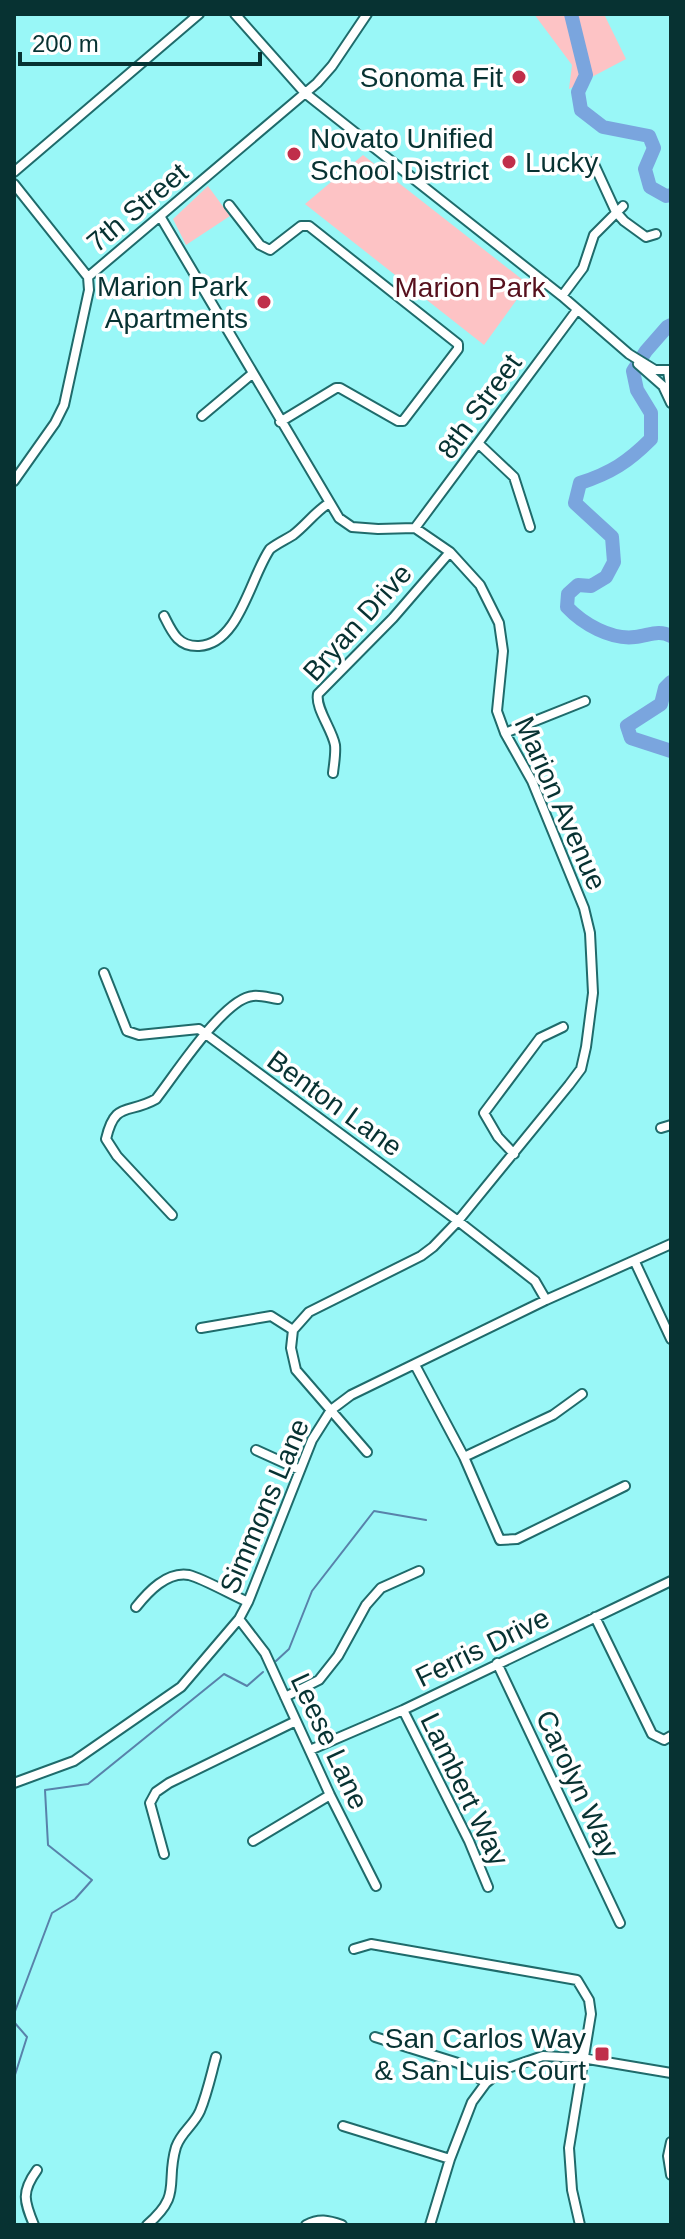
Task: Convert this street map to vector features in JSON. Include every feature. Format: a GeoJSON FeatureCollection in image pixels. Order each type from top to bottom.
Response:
{"type":"FeatureCollection","features":[{"type":"Feature","properties":{"kind":"street"},"geometry":{"type":"LineString","coordinates":[[14,172],[199,14]]}},
{"type":"Feature","properties":{"kind":"street"},"geometry":{"type":"LineString","coordinates":[[235,14],[305,93],[562,296],[663,386],[671,403]]}},
{"type":"Feature","properties":{"kind":"street","name":"7th Street"},"geometry":{"type":"LineString","coordinates":[[14,481],[64,405],[89,290],[88,277],[305,93],[332,66],[367,14]]}},
{"type":"Feature","properties":{"kind":"street"},"geometry":{"type":"LineString","coordinates":[[593,162],[624,221],[646,237],[656,234]]}},
{"type":"Feature","properties":{"kind":"street"},"geometry":{"type":"LineString","coordinates":[[14,184],[88,277]]}},
{"type":"Feature","properties":{"kind":"street"},"geometry":{"type":"LineString","coordinates":[[229,205],[260,245],[270,250],[301,226],[309,226],[458,344],[458,349],[403,421],[336,388],[280,422]]}},
{"type":"Feature","properties":{"kind":"street"},"geometry":{"type":"LineString","coordinates":[[562,296],[583,268],[594,235],[620,209]]}},
{"type":"Feature","properties":{"kind":"street"},"geometry":{"type":"LineString","coordinates":[[160,216],[339,518],[352,527],[415,528]]}},
{"type":"Feature","properties":{"kind":"street","name":"8th Street"},"geometry":{"type":"LineString","coordinates":[[415,528],[577,310]]}},
{"type":"Feature","properties":{"kind":"street"},"geometry":{"type":"LineString","coordinates":[[642,366],[670,370],[671,392]]}},
{"type":"Feature","properties":{"kind":"street"},"geometry":{"type":"LineString","coordinates":[[202,416],[252,374]]}},
{"type":"Feature","properties":{"kind":"street"},"geometry":{"type":"LineString","coordinates":[[479,444],[514,477],[530,527]]}},
{"type":"Feature","properties":{"kind":"street"},"geometry":{"type":"LineString","coordinates":[[164,616],[181,643],[203,646],[224,637],[233,625],[270,549],[292,535],[329,503]]}},
{"type":"Feature","properties":{"kind":"street","name":"Marion Avenue"},"geometry":{"type":"LineString","coordinates":[[293,1330],[309,1312],[433,1247],[514,1154],[581,1069],[586,1047],[592,947],[584,908],[532,781],[505,733],[497,711],[503,651],[499,623],[480,585],[450,552],[415,528]]}},
{"type":"Feature","properties":{"kind":"street","name":"Bryan Drive"},"geometry":{"type":"LineString","coordinates":[[333,773],[335,747],[325,716],[316,701],[318,694],[393,618],[450,552]]}},
{"type":"Feature","properties":{"kind":"street"},"geometry":{"type":"LineString","coordinates":[[505,733],[585,701]]}},
{"type":"Feature","properties":{"kind":"street"},"geometry":{"type":"LineString","coordinates":[[104,973],[127,1031],[139,1035],[199,1029],[206,1035]]}},
{"type":"Feature","properties":{"kind":"street"},"geometry":{"type":"LineString","coordinates":[[172,1215],[117,1156],[106,1139],[110,1122],[123,1110],[142,1107],[156,1099],[219,1016],[234,1003],[252,996],[278,999]]}},
{"type":"Feature","properties":{"kind":"street"},"geometry":{"type":"LineString","coordinates":[[514,1154],[498,1137],[484,1113],[540,1038],[563,1027]]}},
{"type":"Feature","properties":{"kind":"street","name":"Benton Lane"},"geometry":{"type":"LineString","coordinates":[[206,1035],[535,1281],[546,1300]]}},
{"type":"Feature","properties":{"kind":"street"},"geometry":{"type":"LineString","coordinates":[[661,1128],[671,1125]]}},
{"type":"Feature","properties":{"kind":"street","name":"Simmons Lane"},"geometry":{"type":"LineString","coordinates":[[14,1783],[74,1761],[181,1687],[239,1619],[312,1440],[331,1410],[351,1395],[546,1300],[671,1244]]}},
{"type":"Feature","properties":{"kind":"street"},"geometry":{"type":"LineString","coordinates":[[635,1262],[671,1339]]}},
{"type":"Feature","properties":{"kind":"street"},"geometry":{"type":"LineString","coordinates":[[201,1328],[271,1316],[293,1330],[291,1348],[296,1370],[367,1452]]}},
{"type":"Feature","properties":{"kind":"street"},"geometry":{"type":"LineString","coordinates":[[415,1365],[464,1457],[500,1540],[517,1539],[625,1486]]}},
{"type":"Feature","properties":{"kind":"street"},"geometry":{"type":"LineString","coordinates":[[464,1457],[553,1415],[582,1394]]}},
{"type":"Feature","properties":{"kind":"street"},"geometry":{"type":"LineString","coordinates":[[256,1450],[300,1470]]}},
{"type":"Feature","properties":{"kind":"street"},"geometry":{"type":"LineString","coordinates":[[285,1697],[319,1680],[338,1656],[366,1605],[381,1588],[419,1571]]}},
{"type":"Feature","properties":{"kind":"street"},"geometry":{"type":"LineString","coordinates":[[136,1607],[147,1593],[170,1577],[189,1575],[248,1602]]}},
{"type":"Feature","properties":{"kind":"street","name":"Ferris Drive"},"geometry":{"type":"LineString","coordinates":[[310,1750],[403,1710],[671,1581]]}},
{"type":"Feature","properties":{"kind":"street"},"geometry":{"type":"LineString","coordinates":[[595,1617],[652,1734],[664,1740],[671,1736]]}},
{"type":"Feature","properties":{"kind":"street","name":"Leese Lane"},"geometry":{"type":"LineString","coordinates":[[239,1619],[265,1653],[376,1886]]}},
{"type":"Feature","properties":{"kind":"street","name":"Carolyn Way"},"geometry":{"type":"LineString","coordinates":[[497,1663],[620,1923]]}},
{"type":"Feature","properties":{"kind":"street","name":"Lambert Way"},"geometry":{"type":"LineString","coordinates":[[403,1710],[469,1841],[488,1887]]}},
{"type":"Feature","properties":{"kind":"street"},"geometry":{"type":"LineString","coordinates":[[164,1854],[150,1803],[156,1792],[296,1721]]}},
{"type":"Feature","properties":{"kind":"street"},"geometry":{"type":"LineString","coordinates":[[253,1841],[330,1795]]}},
{"type":"Feature","properties":{"kind":"street"},"geometry":{"type":"LineString","coordinates":[[354,1949],[371,1944],[577,1980],[589,2000],[591,2014],[569,2148],[572,2190],[580,2225]]}},
{"type":"Feature","properties":{"kind":"street"},"geometry":{"type":"LineString","coordinates":[[375,2037],[458,2063],[486,2083]]}},
{"type":"Feature","properties":{"kind":"street"},"geometry":{"type":"LineString","coordinates":[[430,2225],[450,2159],[472,2102],[486,2083],[502,2070],[543,2056],[582,2058],[671,2073]]}},
{"type":"Feature","properties":{"kind":"street"},"geometry":{"type":"LineString","coordinates":[[147,2225],[161,2213],[168,2201],[175,2150],[181,2136],[200,2112],[216,2057]]}},
{"type":"Feature","properties":{"kind":"street"},"geometry":{"type":"LineString","coordinates":[[343,2126],[450,2159]]}},
{"type":"Feature","properties":{"kind":"street"},"geometry":{"type":"LineString","coordinates":[[671,2142],[668,2156],[671,2175]]}},
{"type":"Feature","properties":{"kind":"street"},"geometry":{"type":"LineString","coordinates":[[34,2225],[24,2194],[37,2170]]}},
{"type":"Feature","properties":{"kind":"street"},"geometry":{"type":"LineString","coordinates":[[306,2225],[325,2219],[342,2225]]}},
{"type":"Feature","properties":{"kind":"green space"},"geometry":{"type":"Polygon","coordinates":[[[534,14],[604,14],[626,59],[569,89],[572,65],[534,14]]]}},
{"type":"Feature","properties":{"kind":"green space","name":"Marion Park"},"geometry":{"type":"Polygon","coordinates":[[[363,155],[528,284],[484,345],[305,204],[363,155]]]}},
{"type":"Feature","properties":{"kind":"green space"},"geometry":{"type":"Polygon","coordinates":[[[208,186],[230,216],[186,245],[173,219],[208,186]]]}},
{"type":"Feature","properties":{"kind":"waterway"},"geometry":{"type":"LineString","coordinates":[[571,14],[586,75],[578,92],[581,110],[603,127],[649,136],[654,148],[645,169],[650,187],[666,196],[671,195]]}},
{"type":"Feature","properties":{"kind":"waterway"},"geometry":{"type":"LineString","coordinates":[[671,325],[646,351],[633,371],[637,390],[651,413],[651,439],[618,466],[580,483],[575,503],[612,537],[614,562],[606,577],[591,586],[578,585],[568,594],[567,607],[589,625],[616,636],[657,633],[671,636]]}},
{"type":"Feature","properties":{"kind":"waterway"},"geometry":{"type":"LineString","coordinates":[[671,682],[665,688],[661,704],[627,726],[631,738],[671,751]]}},
{"type":"Feature","properties":{"kind":"waterway"},"geometry":{"type":"LineString","coordinates":[[276,1661],[289,1649],[312,1591],[374,1511],[426,1520]]}},
{"type":"Feature","properties":{"kind":"waterway"},"geometry":{"type":"LineString","coordinates":[[14,2014],[52,1913],[75,1899],[92,1880],[48,1845],[45,1790],[88,1784],[224,1674],[247,1686],[263,1672]]}},
{"type":"Feature","properties":{"kind":"waterway"},"geometry":{"type":"LineString","coordinates":[[14,2022],[27,2037],[14,2078]]}},
{"type":"Feature","properties":{"kind":"place","name":"Sonoma Fit"},"geometry":{"type":"Point","coordinates":[519,77]}},
{"type":"Feature","properties":{"kind":"place","name":"Novato Unified School District"},"geometry":{"type":"Point","coordinates":[294,154]}},
{"type":"Feature","properties":{"kind":"place","name":"Lucky"},"geometry":{"type":"Point","coordinates":[509,162]}},
{"type":"Feature","properties":{"kind":"place","name":"Marion Park Apartments"},"geometry":{"type":"Point","coordinates":[264,302]}},
{"type":"Feature","properties":{"kind":"place","name":"San Carlos Way & San Luis Court"},"geometry":{"type":"Point","coordinates":[602,2054]}}]}
